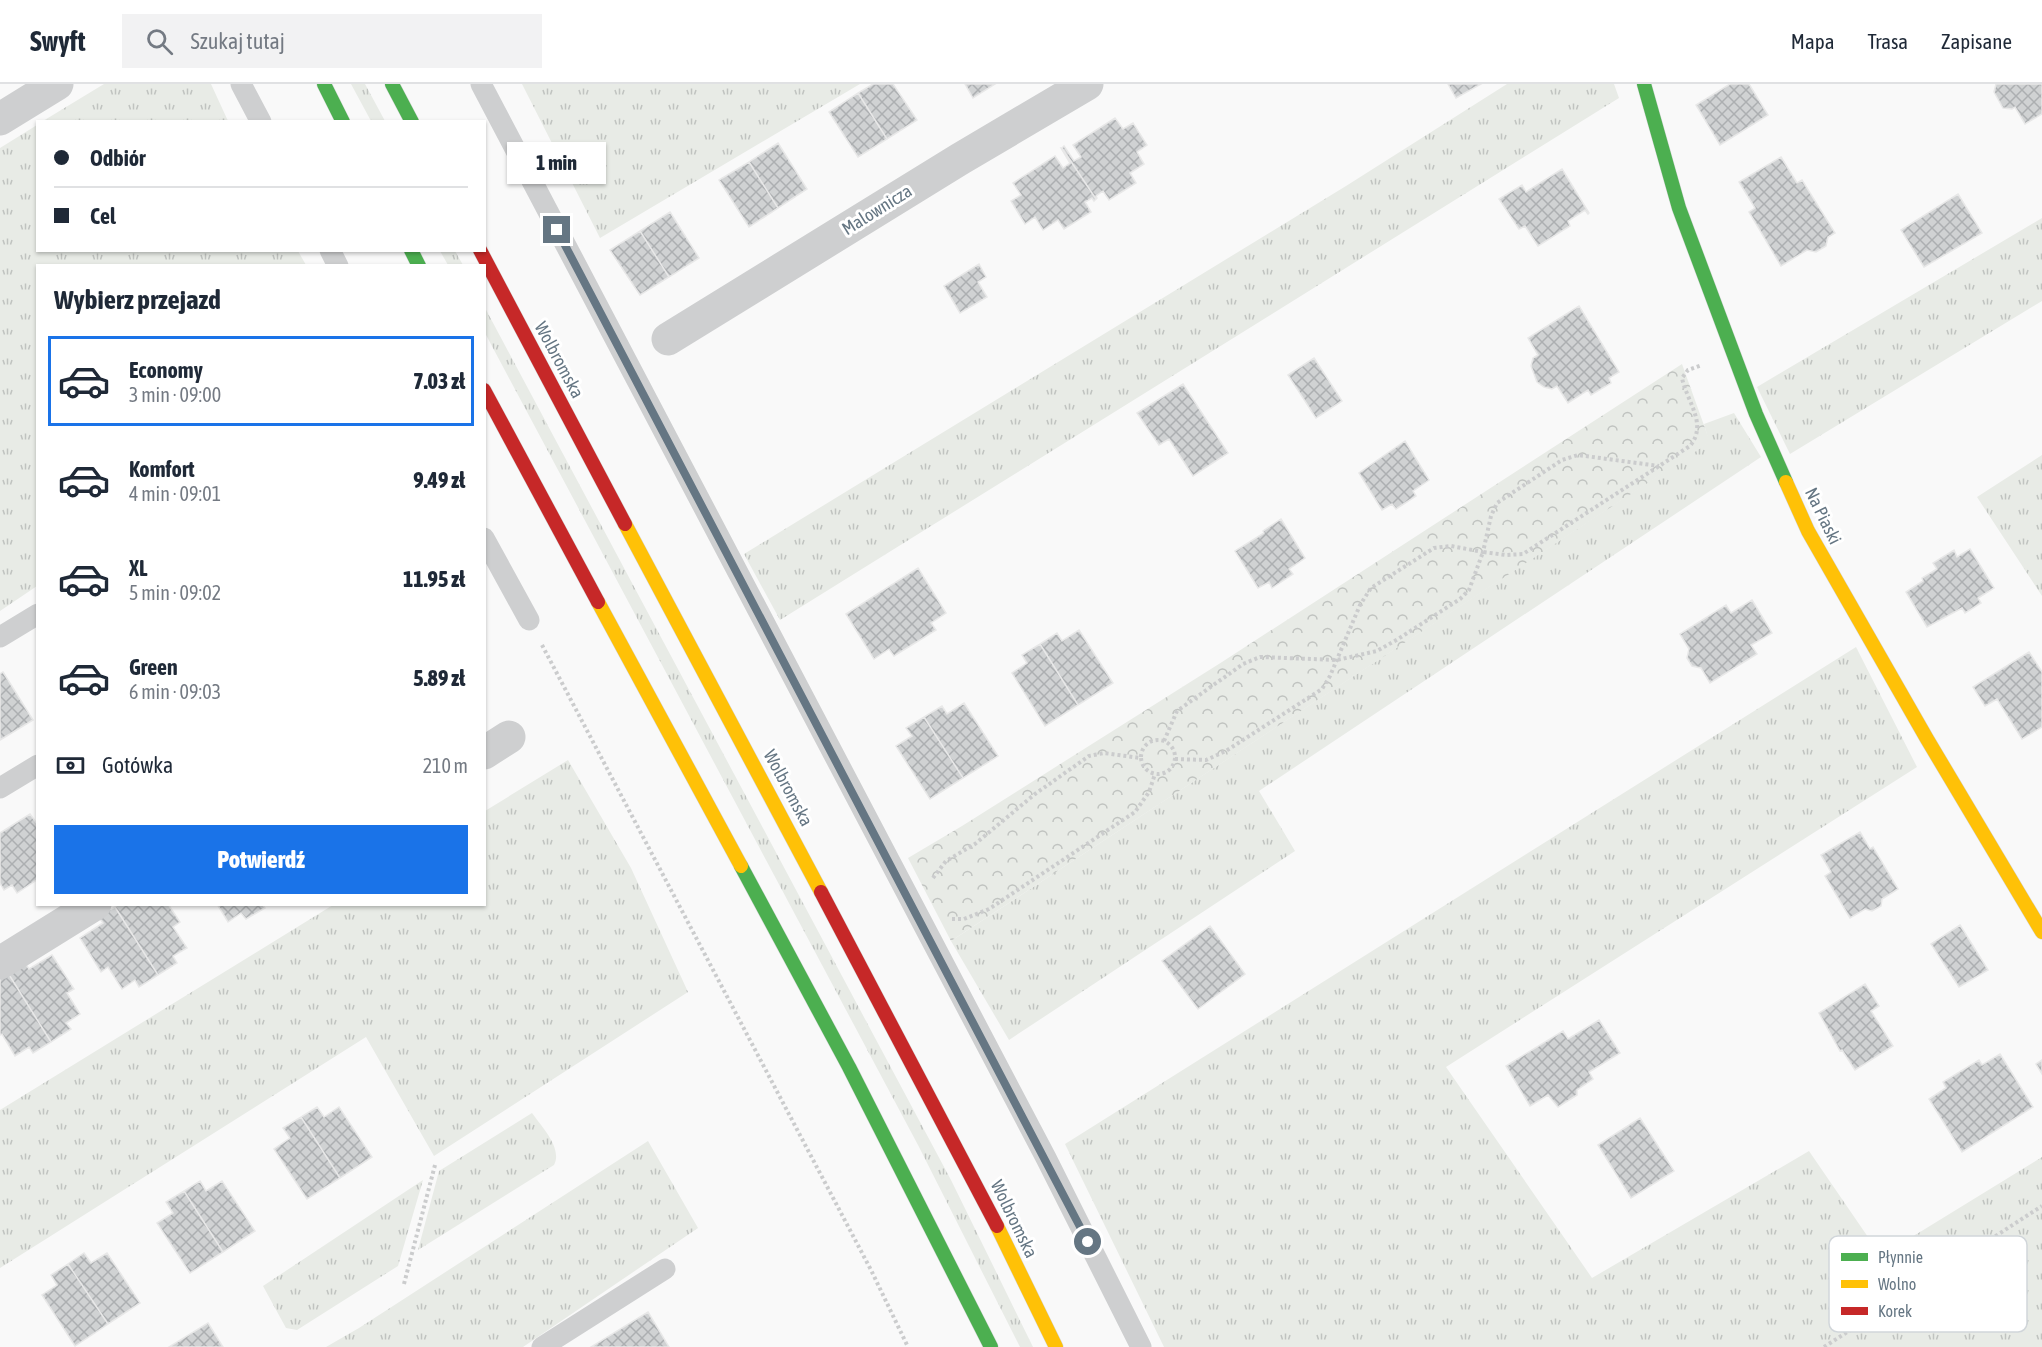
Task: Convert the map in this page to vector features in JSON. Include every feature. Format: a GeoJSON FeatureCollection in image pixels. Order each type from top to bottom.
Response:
{"type":"FeatureCollection","features":[{"type":"Feature","properties":{"kind":"main road"},"geometry":{"type":"LineString","coordinates":[[324,84],[343,120]]}},
{"type":"Feature","properties":{"kind":"main road"},"geometry":{"type":"LineString","coordinates":[[392,84],[411,120]]}},
{"type":"Feature","properties":{"kind":"main road","name":"Na Piaski"},"geometry":{"type":"LineString","coordinates":[[1644,84],[1679,208],[1756,414],[1808,531],[1927,739],[2042,932]]}},
{"type":"Feature","properties":{"kind":"main road","name":"Wolbromska"},"geometry":{"type":"LineString","coordinates":[[481,252],[989,1209],[1056,1347]]}},
{"type":"Feature","properties":{"kind":"main road"},"geometry":{"type":"LineString","coordinates":[[486,394],[844,1057],[991,1347]]}},
{"type":"Feature","properties":{"kind":"street"},"geometry":{"type":"LineString","coordinates":[[0,119],[57,84]]}},
{"type":"Feature","properties":{"kind":"street","name":"Malownicza"},"geometry":{"type":"LineString","coordinates":[[668,339],[960,159],[1087,84]]}},
{"type":"Feature","properties":{"kind":"street"},"geometry":{"type":"LineString","coordinates":[[0,963],[92,906]]}},
{"type":"Feature","properties":{"kind":"lane"},"geometry":{"type":"LineString","coordinates":[[241,84],[260,120]]}},
{"type":"Feature","properties":{"kind":"lane"},"geometry":{"type":"LineString","coordinates":[[481,84],[1046,1158],[1141,1347]]}},
{"type":"Feature","properties":{"kind":"lane"},"geometry":{"type":"LineString","coordinates":[[486,542],[529,621]]}},
{"type":"Feature","properties":{"kind":"lane"},"geometry":{"type":"LineString","coordinates":[[0,637],[36,615]]}},
{"type":"Feature","properties":{"kind":"lane"},"geometry":{"type":"LineString","coordinates":[[0,788],[36,766]]}},
{"type":"Feature","properties":{"kind":"lane"},"geometry":{"type":"LineString","coordinates":[[542,1347],[665,1269]]}},
{"type":"Feature","properties":{"kind":"path"},"geometry":{"type":"LineString","coordinates":[[1175,759],[1206,760],[1226,751],[1322,689],[1330,676],[1360,605],[1371,588],[1434,548],[1451,546],[1506,555],[1523,554],[1690,446],[1698,437],[1699,423],[1685,392],[1682,378],[1688,370],[1733,352]]}},
{"type":"Feature","properties":{"kind":"path"},"geometry":{"type":"LineString","coordinates":[[1164,741],[1177,711],[1243,664],[1260,657],[1337,660],[1377,651],[1460,598],[1469,590],[1497,503],[1562,460],[1578,455],[1659,466]]}},
{"type":"Feature","properties":{"kind":"path"},"geometry":{"type":"LineString","coordinates":[[529,621],[866,1260],[908,1347]]}},
{"type":"Feature","properties":{"kind":"path"},"geometry":{"type":"LineString","coordinates":[[1153,740],[1164,741],[1173,748],[1175,759],[1166,773],[1155,774],[1144,768],[1140,758],[1141,752],[1153,740]]}},
{"type":"Feature","properties":{"kind":"path"},"geometry":{"type":"LineString","coordinates":[[930,882],[946,861],[975,844],[1030,798],[1089,756],[1104,753],[1140,758]]}},
{"type":"Feature","properties":{"kind":"path"},"geometry":{"type":"LineString","coordinates":[[952,919],[964,919],[989,909],[1135,812],[1149,792],[1155,774]]}},
{"type":"Feature","properties":{"kind":"path"},"geometry":{"type":"LineString","coordinates":[[404,1284],[435,1165]]}},
{"type":"Feature","properties":{"kind":"path"},"geometry":{"type":"LineString","coordinates":[[1996,1236],[2042,1206]]}},
{"type":"Feature","properties":{"kind":"path"},"geometry":{"type":"LineString","coordinates":[[1824,1347],[1847,1332]]}},
{"type":"Feature","properties":{"kind":"green space"},"geometry":{"type":"Polygon","coordinates":[[[104,84],[211,84],[228,120],[45,120],[104,84]]]}},
{"type":"Feature","properties":{"kind":"green space"},"geometry":{"type":"Polygon","coordinates":[[[351,84],[365,84],[384,120],[370,120],[351,84]]]}},
{"type":"Feature","properties":{"kind":"green space"},"geometry":{"type":"Polygon","coordinates":[[[522,84],[860,84],[600,238],[522,84]]]}},
{"type":"Feature","properties":{"kind":"green space"},"geometry":{"type":"Polygon","coordinates":[[[1507,84],[1614,84],[1619,98],[780,620],[744,554],[1346,186],[1507,84]]]}},
{"type":"Feature","properties":{"kind":"green space"},"geometry":{"type":"Polygon","coordinates":[[[36,126],[36,252],[299,252],[305,264],[36,264],[36,587],[0,611],[0,148],[36,126]]]}},
{"type":"Feature","properties":{"kind":"green space"},"geometry":{"type":"Polygon","coordinates":[[[2042,218],[2042,301],[1790,454],[1757,387],[2042,218]]]}},
{"type":"Feature","properties":{"kind":"green space"},"geometry":{"type":"Polygon","coordinates":[[[441,252],[456,252],[462,264],[447,264],[441,252]]]}},
{"type":"Feature","properties":{"kind":"green space"},"geometry":{"type":"Polygon","coordinates":[[[486,310],[951,1180],[1033,1347],[1020,1347],[918,1145],[486,335],[486,310]]]}},
{"type":"Feature","properties":{"kind":"green space"},"geometry":{"type":"Polygon","coordinates":[[[1682,364],[1710,442],[951,941],[908,858],[1222,662],[1682,364]]]}},
{"type":"Feature","properties":{"kind":"green space"},"geometry":{"type":"Polygon","coordinates":[[[1734,413],[1761,457],[1259,791],[1295,851],[1009,1040],[951,941],[1709,442],[1704,424],[1734,413]]]}},
{"type":"Feature","properties":{"kind":"green space"},"geometry":{"type":"Polygon","coordinates":[[[2042,455],[2042,596],[1977,497],[2042,455]]]}},
{"type":"Feature","properties":{"kind":"green space"},"geometry":{"type":"Polygon","coordinates":[[[1856,647],[1917,767],[1446,1067],[1592,1278],[1809,1151],[1867,1236],[1829,1236],[1829,1332],[2027,1332],[2027,1236],[1914,1236],[2042,1157],[2042,1347],[1164,1347],[1065,1144],[1856,647]]]}},
{"type":"Feature","properties":{"kind":"green space"},"geometry":{"type":"Polygon","coordinates":[[[568,760],[631,868],[688,992],[434,1156],[366,1037],[0,1268],[0,1110],[331,906],[486,906],[486,810],[568,760]]]}},
{"type":"Feature","properties":{"kind":"green space"},"geometry":{"type":"Polygon","coordinates":[[[532,1113],[556,1152],[554,1165],[418,1250],[439,1171],[532,1113]]]}},
{"type":"Feature","properties":{"kind":"green space"},"geometry":{"type":"Polygon","coordinates":[[[648,1141],[698,1228],[523,1347],[326,1347],[359,1328],[648,1141]]]}},
{"type":"Feature","properties":{"kind":"green space"},"geometry":{"type":"Polygon","coordinates":[[[423,1180],[398,1266],[297,1330],[286,1328],[263,1286],[423,1180]]]}},
{"type":"Feature","properties":{"kind":"building"},"geometry":{"type":"Polygon","coordinates":[[[873,84],[893,84],[917,120],[887,139],[858,93],[873,84]]]}},
{"type":"Feature","properties":{"kind":"building"},"geometry":{"type":"Polygon","coordinates":[[[965,84],[995,84],[973,98],[965,84]]]}},
{"type":"Feature","properties":{"kind":"building"},"geometry":{"type":"Polygon","coordinates":[[[1448,84],[1481,84],[1456,98],[1448,84]]]}},
{"type":"Feature","properties":{"kind":"building"},"geometry":{"type":"Polygon","coordinates":[[[1730,84],[1749,84],[1768,115],[1720,145],[1696,105],[1730,84]]]}},
{"type":"Feature","properties":{"kind":"building"},"geometry":{"type":"Polygon","coordinates":[[[1996,84],[2042,84],[2042,114],[2025,124],[2015,107],[2003,108],[1994,92],[1996,84]]]}},
{"type":"Feature","properties":{"kind":"building"},"geometry":{"type":"Polygon","coordinates":[[[858,93],[887,139],[858,157],[829,112],[858,93]]]}},
{"type":"Feature","properties":{"kind":"building"},"geometry":{"type":"Polygon","coordinates":[[[1115,118],[1123,129],[1133,123],[1147,145],[1137,152],[1144,164],[1130,173],[1136,183],[1109,200],[1103,191],[1096,196],[1096,199],[1062,148],[1064,146],[1074,161],[1081,157],[1073,145],[1115,118]]]}},
{"type":"Feature","properties":{"kind":"building"},"geometry":{"type":"Polygon","coordinates":[[[778,143],[807,189],[778,208],[749,162],[778,143]]]}},
{"type":"Feature","properties":{"kind":"building"},"geometry":{"type":"Polygon","coordinates":[[[1061,148],[1096,199],[1094,201],[1092,198],[1085,202],[1091,212],[1064,229],[1058,220],[1043,230],[1035,217],[1025,224],[1011,201],[1021,195],[1013,183],[1055,156],[1063,168],[1070,163],[1061,148]]]}},
{"type":"Feature","properties":{"kind":"building"},"geometry":{"type":"Polygon","coordinates":[[[1781,157],[1797,183],[1802,180],[1835,233],[1828,237],[1826,246],[1816,252],[1807,250],[1781,266],[1749,212],[1755,208],[1739,182],[1781,157]]]}},
{"type":"Feature","properties":{"kind":"building"},"geometry":{"type":"Polygon","coordinates":[[[749,162],[778,208],[749,227],[719,180],[749,162]]]}},
{"type":"Feature","properties":{"kind":"building"},"geometry":{"type":"Polygon","coordinates":[[[1562,169],[1589,213],[1585,210],[1568,221],[1570,226],[1538,246],[1525,226],[1519,229],[1499,199],[1522,185],[1526,192],[1562,169]]]}},
{"type":"Feature","properties":{"kind":"building"},"geometry":{"type":"Polygon","coordinates":[[[1958,194],[1982,233],[1924,267],[1901,230],[1958,194]]]}},
{"type":"Feature","properties":{"kind":"building"},"geometry":{"type":"Polygon","coordinates":[[[670,212],[699,258],[669,277],[640,231],[670,212]]]}},
{"type":"Feature","properties":{"kind":"building"},"geometry":{"type":"Polygon","coordinates":[[[640,231],[669,277],[640,295],[610,250],[640,231]]]}},
{"type":"Feature","properties":{"kind":"building"},"geometry":{"type":"Polygon","coordinates":[[[979,264],[986,277],[978,282],[987,297],[960,313],[944,286],[979,264]]]}},
{"type":"Feature","properties":{"kind":"building"},"geometry":{"type":"Polygon","coordinates":[[[1579,306],[1619,372],[1609,378],[1611,383],[1591,395],[1588,390],[1568,403],[1557,386],[1552,389],[1537,382],[1531,366],[1533,358],[1538,355],[1528,338],[1579,306]]]}},
{"type":"Feature","properties":{"kind":"building"},"geometry":{"type":"Polygon","coordinates":[[[1314,358],[1342,401],[1316,418],[1288,375],[1314,358]]]}},
{"type":"Feature","properties":{"kind":"building"},"geometry":{"type":"Polygon","coordinates":[[[1183,384],[1228,453],[1193,476],[1169,439],[1159,445],[1137,413],[1183,384]]]}},
{"type":"Feature","properties":{"kind":"building"},"geometry":{"type":"Polygon","coordinates":[[[1405,441],[1429,480],[1413,491],[1416,496],[1396,509],[1392,504],[1382,510],[1359,473],[1405,441]]]}},
{"type":"Feature","properties":{"kind":"building"},"geometry":{"type":"Polygon","coordinates":[[[1281,519],[1305,558],[1289,569],[1293,574],[1272,588],[1269,582],[1258,588],[1235,551],[1281,519]]]}},
{"type":"Feature","properties":{"kind":"building"},"geometry":{"type":"Polygon","coordinates":[[[1970,549],[1994,588],[1978,598],[1981,603],[1965,613],[1962,608],[1927,627],[1906,592],[1937,569],[1933,563],[1954,550],[1957,557],[1970,549]]]}},
{"type":"Feature","properties":{"kind":"building"},"geometry":{"type":"Polygon","coordinates":[[[918,568],[946,613],[931,623],[936,630],[894,656],[889,649],[874,659],[846,614],[918,568]]]}},
{"type":"Feature","properties":{"kind":"building"},"geometry":{"type":"Polygon","coordinates":[[[1752,600],[1772,633],[1751,645],[1757,654],[1710,683],[1701,668],[1692,666],[1687,658],[1689,649],[1680,634],[1726,605],[1731,613],[1752,600]]]}},
{"type":"Feature","properties":{"kind":"building"},"geometry":{"type":"Polygon","coordinates":[[[1079,630],[1113,683],[1078,705],[1040,644],[1057,633],[1062,641],[1079,630]]]}},
{"type":"Feature","properties":{"kind":"building"},"geometry":{"type":"Polygon","coordinates":[[[1040,644],[1078,705],[1045,726],[1012,673],[1027,663],[1022,655],[1040,644]]]}},
{"type":"Feature","properties":{"kind":"building"},"geometry":{"type":"Polygon","coordinates":[[[2029,652],[2042,672],[2042,727],[2022,739],[1997,699],[1985,706],[1973,687],[2029,652]]]}},
{"type":"Feature","properties":{"kind":"building"},"geometry":{"type":"Polygon","coordinates":[[[3,672],[33,720],[0,740],[0,674],[3,672]]]}},
{"type":"Feature","properties":{"kind":"building"},"geometry":{"type":"Polygon","coordinates":[[[964,703],[998,756],[963,778],[924,717],[942,706],[947,714],[964,703]]]}},
{"type":"Feature","properties":{"kind":"building"},"geometry":{"type":"Polygon","coordinates":[[[924,717],[963,778],[930,799],[896,746],[912,736],[906,728],[924,717]]]}},
{"type":"Feature","properties":{"kind":"building"},"geometry":{"type":"Polygon","coordinates":[[[30,814],[36,822],[36,880],[17,893],[12,885],[4,890],[0,883],[0,833],[30,814]]]}},
{"type":"Feature","properties":{"kind":"building"},"geometry":{"type":"Polygon","coordinates":[[[1860,832],[1870,849],[1873,847],[1898,889],[1882,899],[1881,906],[1872,911],[1865,909],[1850,918],[1825,876],[1831,872],[1821,855],[1860,832]]]}},
{"type":"Feature","properties":{"kind":"building"},"geometry":{"type":"Polygon","coordinates":[[[169,906],[180,922],[173,927],[187,948],[173,956],[177,963],[158,975],[115,907],[169,906]]]}},
{"type":"Feature","properties":{"kind":"building"},"geometry":{"type":"Polygon","coordinates":[[[218,906],[264,906],[265,908],[246,919],[241,913],[228,922],[218,906]]]}},
{"type":"Feature","properties":{"kind":"building"},"geometry":{"type":"Polygon","coordinates":[[[115,907],[158,975],[139,987],[135,980],[122,989],[108,967],[101,972],[80,938],[103,923],[98,916],[115,907]]]}},
{"type":"Feature","properties":{"kind":"building"},"geometry":{"type":"Polygon","coordinates":[[[1960,925],[1988,970],[1959,987],[1931,944],[1960,925]]]}},
{"type":"Feature","properties":{"kind":"building"},"geometry":{"type":"Polygon","coordinates":[[[1210,926],[1245,974],[1198,1009],[1162,961],[1210,926]]]}},
{"type":"Feature","properties":{"kind":"building"},"geometry":{"type":"Polygon","coordinates":[[[52,955],[74,989],[67,993],[80,1014],[66,1023],[71,1029],[51,1042],[8,973],[25,963],[29,969],[52,955]]]}},
{"type":"Feature","properties":{"kind":"building"},"geometry":{"type":"Polygon","coordinates":[[[8,973],[51,1042],[33,1053],[29,1047],[15,1056],[2,1034],[0,1035],[0,978],[8,973]]]}},
{"type":"Feature","properties":{"kind":"building"},"geometry":{"type":"Polygon","coordinates":[[[1865,984],[1879,1006],[1871,1011],[1893,1046],[1855,1070],[1842,1050],[1840,1051],[1819,1013],[1865,984]]]}},
{"type":"Feature","properties":{"kind":"building"},"geometry":{"type":"Polygon","coordinates":[[[1599,1020],[1620,1053],[1589,1072],[1593,1079],[1577,1090],[1577,1095],[1558,1107],[1548,1095],[1530,1106],[1506,1066],[1563,1031],[1568,1039],[1599,1020]]]}},
{"type":"Feature","properties":{"kind":"building"},"geometry":{"type":"Polygon","coordinates":[[[2000,1054],[2033,1107],[1962,1152],[1929,1099],[1946,1088],[1943,1082],[1979,1060],[1982,1065],[2000,1054]]]}},
{"type":"Feature","properties":{"kind":"building"},"geometry":{"type":"Polygon","coordinates":[[[2042,1060],[2042,1074],[2036,1064],[2042,1060]]]}},
{"type":"Feature","properties":{"kind":"building"},"geometry":{"type":"Polygon","coordinates":[[[317,1107],[324,1117],[339,1107],[372,1157],[340,1178],[301,1117],[317,1107]]]}},
{"type":"Feature","properties":{"kind":"building"},"geometry":{"type":"Polygon","coordinates":[[[301,1117],[340,1178],[307,1199],[274,1149],[290,1138],[283,1128],[301,1117]]]}},
{"type":"Feature","properties":{"kind":"building"},"geometry":{"type":"Polygon","coordinates":[[[1640,1118],[1674,1171],[1631,1198],[1598,1145],[1640,1118]]]}},
{"type":"Feature","properties":{"kind":"building"},"geometry":{"type":"Polygon","coordinates":[[[200,1181],[206,1191],[222,1181],[255,1231],[223,1252],[184,1191],[200,1181]]]}},
{"type":"Feature","properties":{"kind":"building"},"geometry":{"type":"Polygon","coordinates":[[[184,1191],[223,1252],[190,1273],[157,1223],[173,1213],[166,1202],[184,1191]]]}},
{"type":"Feature","properties":{"kind":"building"},"geometry":{"type":"Polygon","coordinates":[[[84,1253],[91,1263],[107,1253],[140,1303],[108,1324],[68,1264],[84,1253]]]}},
{"type":"Feature","properties":{"kind":"building"},"geometry":{"type":"Polygon","coordinates":[[[68,1264],[108,1324],[75,1346],[42,1295],[57,1285],[51,1275],[68,1264]]]}},
{"type":"Feature","properties":{"kind":"building"},"geometry":{"type":"Polygon","coordinates":[[[648,1312],[669,1347],[591,1347],[648,1312]]]}},
{"type":"Feature","properties":{"kind":"building"},"geometry":{"type":"Polygon","coordinates":[[[208,1323],[223,1347],[169,1347],[208,1323]]]}},
{"type":"Feature","properties":{"kind":"traffic: fast"},"geometry":{"type":"LineString","coordinates":[[324,84],[342,120]]}},
{"type":"Feature","properties":{"kind":"traffic: fast"},"geometry":{"type":"LineString","coordinates":[[392,84],[411,120]]}},
{"type":"Feature","properties":{"kind":"traffic: fast"},"geometry":{"type":"LineString","coordinates":[[1644,84],[1679,208],[1756,414],[1786,482]]}},
{"type":"Feature","properties":{"kind":"traffic: fast"},"geometry":{"type":"LineString","coordinates":[[412,252],[418,264]]}},
{"type":"Feature","properties":{"kind":"traffic: fast"},"geometry":{"type":"LineString","coordinates":[[741,866],[849,1067],[991,1347]]}},
{"type":"Feature","properties":{"kind":"traffic: slow"},"geometry":{"type":"LineString","coordinates":[[1786,482],[1808,531],[1927,739],[2042,932]]}},
{"type":"Feature","properties":{"kind":"traffic: slow"},"geometry":{"type":"LineString","coordinates":[[625,524],[821,892]]}},
{"type":"Feature","properties":{"kind":"traffic: slow"},"geometry":{"type":"LineString","coordinates":[[598,602],[741,866]]}},
{"type":"Feature","properties":{"kind":"traffic: slow"},"geometry":{"type":"LineString","coordinates":[[997,1226],[1056,1347]]}},
{"type":"Feature","properties":{"kind":"traffic: jam"},"geometry":{"type":"LineString","coordinates":[[481,252],[625,524]]}},
{"type":"Feature","properties":{"kind":"traffic: jam"},"geometry":{"type":"LineString","coordinates":[[486,394],[598,602]]}},
{"type":"Feature","properties":{"kind":"traffic: jam"},"geometry":{"type":"LineString","coordinates":[[821,892],[997,1226]]}},
{"type":"Feature","properties":{"kind":"route"},"geometry":{"type":"LineString","coordinates":[[557,230],[1046,1158],[1088,1242]]}}]}
